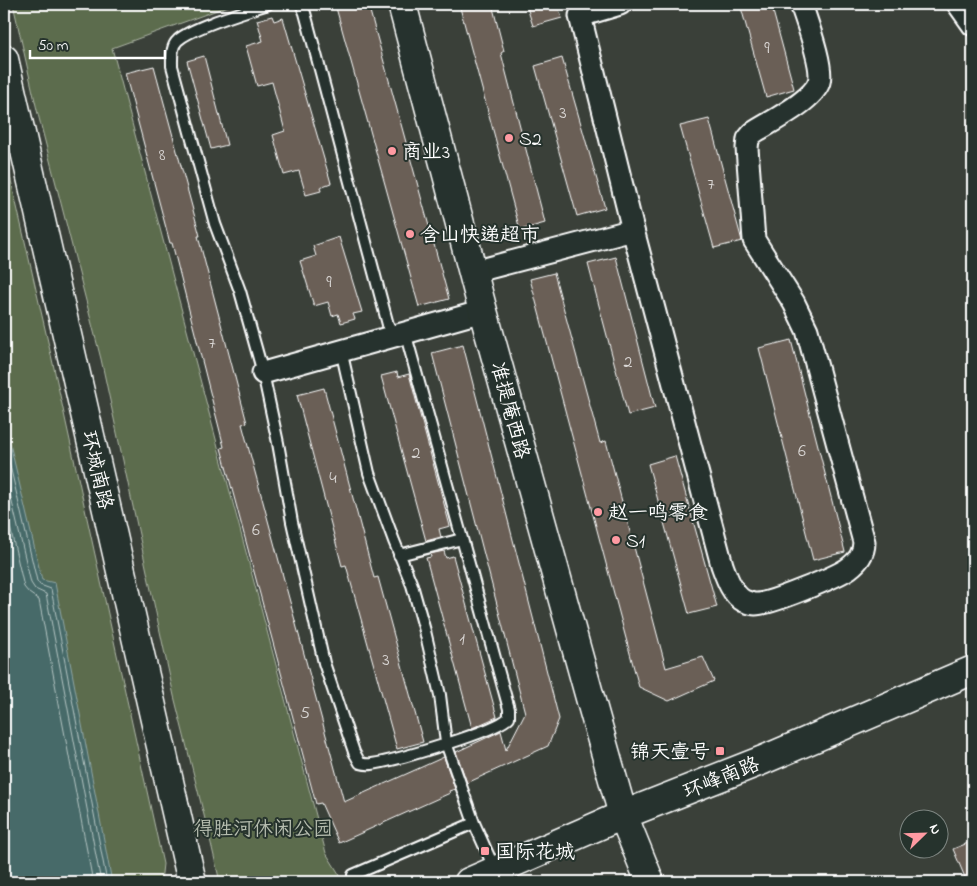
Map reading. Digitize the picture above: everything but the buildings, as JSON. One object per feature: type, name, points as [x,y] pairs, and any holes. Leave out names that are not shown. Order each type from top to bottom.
[{"type":"main road","name":"准提庵西路","points":[[402,4],[483,311],[624,815],[650,882]]},
{"type":"main road","name":"环城南路","points":[[4,58],[192,882]]},
{"type":"main road","name":"环峰南路","points":[[469,882],[624,815],[763,760],[973,670]]},
{"type":"street","points":[[620,4],[580,16],[633,230],[722,565],[727,579],[735,592],[742,600],[755,604],[768,602],[846,570],[860,556],[864,549],[864,542],[807,330],[794,303],[758,248],[753,232],[748,139],[753,133],[802,102],[812,93],[819,82],[820,70],[801,4]]},
{"type":"street","points":[[958,4],[973,25]]},
{"type":"street","points":[[473,272],[633,230]]},
{"type":"street","points":[[263,373],[483,311]]},
{"type":"lane","points":[[268,4],[192,31],[177,41],[172,52],[172,66],[215,224],[240,291],[263,373],[292,522],[324,662],[354,752],[360,763],[370,764],[403,757],[500,724],[506,721],[509,716],[509,709],[462,538],[398,334],[301,4]]},
{"type":"lane","points":[[341,350],[369,473],[412,585],[425,630],[440,694],[446,743],[474,823],[495,871]]},
{"type":"lane","points":[[400,555],[462,538]]},
{"type":"lane","points":[[356,882],[352,875],[474,823]]},
{"type":"green space","name":"得胜河休闲公园","points":[[13,4],[234,4],[112,48],[326,853],[344,882],[220,882],[174,696],[101,359],[37,110]]},
{"type":"green space","name":"得胜河休闲公园","points":[[4,150],[163,864],[161,882],[4,882]]},
{"type":"water","points":[[4,418],[42,580],[55,583],[112,882],[4,882]]},
{"type":"place","name":"S2","points":[[509,138]]},
{"type":"place","name":"商业3","points":[[392,151]]},
{"type":"place","name":"含山快递超市","points":[[410,234]]},
{"type":"place","name":"赵一鸣零食","points":[[598,512]]},
{"type":"place","name":"S1","points":[[616,540]]},
{"type":"place","name":"锦天壹号","points":[[720,751]]},
{"type":"place","name":"国际花城","points":[[485,851]]}]
